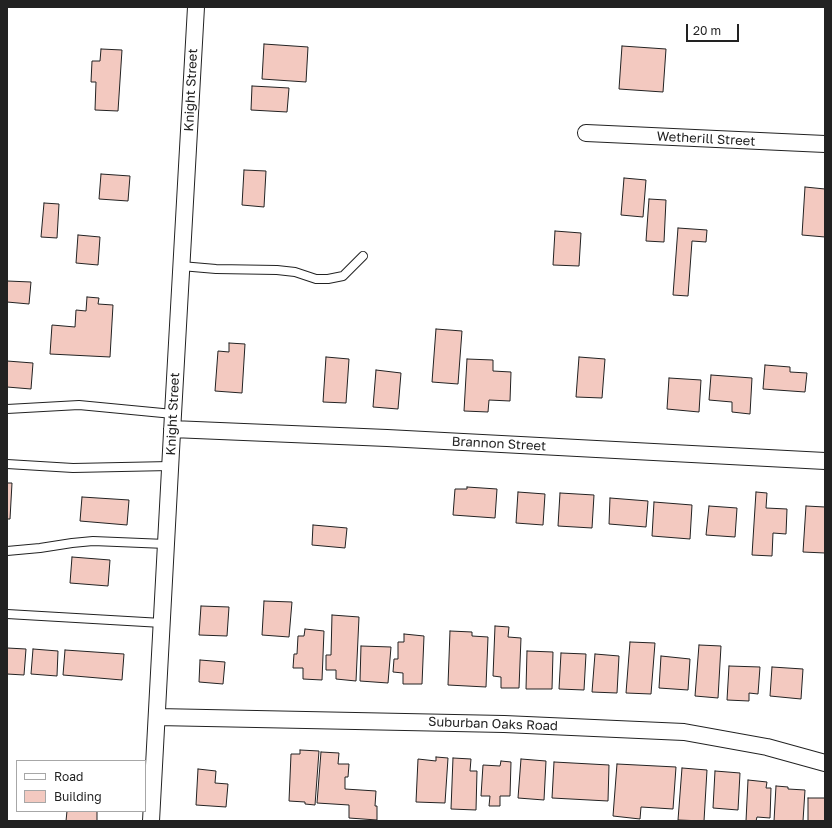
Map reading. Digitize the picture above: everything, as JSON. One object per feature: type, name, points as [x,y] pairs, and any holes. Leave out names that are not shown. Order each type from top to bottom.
[{"type":"street","name":"Knight Street","points":[[152,821],[172,422],[196,7]]},
{"type":"street","name":"Wetherill Street","points":[[586,133],[825,144]]},
{"type":"street","name":"Brannon Street","points":[[172,422],[379,438],[825,461]]},
{"type":"street","name":"Suburban Oaks Road","points":[[157,717],[504,724],[684,732],[767,747],[825,763]]},
{"type":"lane","points":[[181,266],[216,269],[277,270],[295,272],[316,279],[328,279],[343,276],[363,256]]},
{"type":"lane","points":[[7,409],[79,405],[172,422]]},
{"type":"lane","points":[[7,464],[73,468],[170,466]]},
{"type":"lane","points":[[7,551],[93,541],[166,544]]},
{"type":"lane","points":[[7,614],[162,623]]},
{"type":"building","points":[[264,44],[308,47],[306,82],[262,79]]},
{"type":"building","points":[[622,46],[666,49],[663,92],[619,89]]},
{"type":"building","points":[[101,49],[122,50],[118,111],[95,110],[96,82],[91,82],[92,61],[100,61]]},
{"type":"building","points":[[252,86],[289,88],[287,112],[251,110]]},
{"type":"building","points":[[244,170],[266,171],[264,207],[242,205]]},
{"type":"building","points":[[101,174],[130,176],[128,201],[99,199]]},
{"type":"building","points":[[624,178],[646,180],[643,217],[621,215]]},
{"type":"building","points":[[805,187],[825,189],[825,237],[802,235]]},
{"type":"building","points":[[649,199],[666,200],[664,242],[646,241]]},
{"type":"building","points":[[44,203],[59,204],[57,238],[41,237]]},
{"type":"building","points":[[678,228],[707,230],[706,242],[692,241],[688,296],[673,295]]},
{"type":"building","points":[[555,231],[581,233],[579,266],[553,265]]},
{"type":"building","points":[[78,235],[100,237],[98,265],[76,263]]},
{"type":"building","points":[[7,281],[31,282],[29,304],[7,302]]},
{"type":"building","points":[[87,297],[99,298],[98,304],[113,305],[110,357],[50,354],[52,325],[75,327],[76,310],[86,311]]},
{"type":"building","points":[[436,329],[462,331],[458,384],[432,382]]},
{"type":"building","points":[[229,343],[245,344],[242,393],[215,391],[218,351],[229,352]]},
{"type":"building","points":[[326,357],[349,359],[346,403],[323,402]]},
{"type":"building","points":[[579,357],[605,359],[602,398],[576,397]]},
{"type":"building","points":[[467,359],[493,360],[493,371],[511,372],[510,401],[489,400],[488,412],[464,411]]},
{"type":"building","points":[[7,361],[33,363],[31,389],[7,387]]},
{"type":"building","points":[[765,365],[790,367],[790,372],[807,373],[805,392],[763,389]]},
{"type":"building","points":[[376,370],[401,373],[398,409],[373,407]]},
{"type":"building","points":[[711,375],[752,378],[750,414],[732,412],[732,402],[709,400]]},
{"type":"building","points":[[669,378],[701,380],[699,412],[667,409]]},
{"type":"building","points":[[7,483],[12,483],[10,519],[7,519]]},
{"type":"building","points":[[467,487],[497,489],[495,518],[453,515],[455,489],[467,489]]},
{"type":"building","points":[[518,492],[545,494],[543,525],[516,523]]},
{"type":"building","points":[[756,492],[767,493],[766,508],[787,509],[786,534],[773,533],[772,556],[752,555]]},
{"type":"building","points":[[560,493],[594,495],[592,528],[558,526]]},
{"type":"building","points":[[82,497],[129,500],[127,525],[80,521]]},
{"type":"building","points":[[610,498],[648,501],[646,527],[609,524]]},
{"type":"building","points":[[654,502],[692,505],[690,539],[652,536]]},
{"type":"building","points":[[709,506],[737,508],[735,537],[706,535]]},
{"type":"building","points":[[806,506],[825,507],[825,553],[803,552]]},
{"type":"building","points":[[313,525],[347,528],[345,548],[312,545]]},
{"type":"building","points":[[72,557],[110,560],[108,586],[70,583]]},
{"type":"building","points":[[264,601],[292,602],[289,637],[262,635]]},
{"type":"building","points":[[201,606],[229,607],[227,636],[199,635]]},
{"type":"building","points":[[332,615],[359,617],[356,681],[336,679],[336,670],[326,670],[326,655],[331,655]]},
{"type":"building","points":[[495,626],[509,627],[508,637],[521,638],[519,688],[501,688],[501,677],[493,676]]},
{"type":"building","points":[[305,629],[324,631],[322,680],[303,679],[303,668],[293,668],[294,654],[297,654],[298,636],[304,636]]},
{"type":"building","points":[[450,631],[472,632],[472,636],[488,637],[486,687],[448,685]]},
{"type":"building","points":[[404,634],[424,636],[422,684],[403,684],[403,673],[393,672],[394,659],[398,659],[398,642],[404,642]]},
{"type":"building","points":[[630,642],[655,643],[651,694],[626,693]]},
{"type":"building","points":[[699,645],[721,646],[718,698],[695,696]]},
{"type":"building","points":[[361,646],[391,647],[388,683],[360,681]]},
{"type":"building","points":[[7,648],[26,649],[24,675],[7,674]]},
{"type":"building","points":[[33,649],[58,651],[57,676],[31,674]]},
{"type":"building","points":[[65,650],[124,654],[122,680],[63,675]]},
{"type":"building","points":[[527,651],[553,652],[552,689],[526,689]]},
{"type":"building","points":[[561,653],[586,654],[584,690],[559,689]]},
{"type":"building","points":[[595,654],[619,656],[617,693],[592,692]]},
{"type":"building","points":[[661,656],[690,659],[688,690],[659,688]]},
{"type":"building","points":[[200,660],[225,662],[223,684],[199,682]]},
{"type":"building","points":[[729,666],[760,667],[758,694],[749,693],[749,701],[727,700]]},
{"type":"building","points":[[772,667],[803,669],[801,699],[770,696]]},
{"type":"building","points":[[300,750],[319,751],[315,805],[305,804],[305,802],[289,801],[291,754],[300,754]]},
{"type":"building","points":[[321,752],[339,753],[338,764],[349,764],[348,777],[345,777],[345,789],[376,791],[375,806],[377,806],[377,820],[349,818],[349,805],[317,803]]},
{"type":"building","points":[[436,757],[448,758],[445,803],[416,802],[418,759],[436,761]]},
{"type":"building","points":[[453,758],[471,759],[470,771],[477,771],[476,810],[451,809]]},
{"type":"building","points":[[521,759],[546,761],[544,800],[518,798]]},
{"type":"building","points":[[501,761],[511,762],[510,796],[500,796],[500,806],[489,806],[490,796],[481,796],[483,765],[500,766]]},
{"type":"building","points":[[554,762],[609,765],[608,801],[552,798]]},
{"type":"building","points":[[617,764],[676,767],[673,809],[641,807],[640,819],[613,816]]},
{"type":"building","points":[[682,768],[707,770],[704,821],[678,820]]},
{"type":"building","points":[[198,769],[216,771],[215,783],[228,784],[226,807],[196,805]]},
{"type":"building","points":[[715,771],[740,773],[738,810],[713,808]]},
{"type":"building","points":[[748,780],[767,782],[766,788],[771,788],[770,818],[757,817],[756,821],[746,821]]},
{"type":"building","points":[[776,786],[788,787],[788,789],[805,790],[803,821],[774,821]]},
{"type":"building","points":[[808,798],[825,798],[825,821],[808,821]]},
{"type":"building","points":[[67,812],[97,812],[97,821],[66,821]]}]
